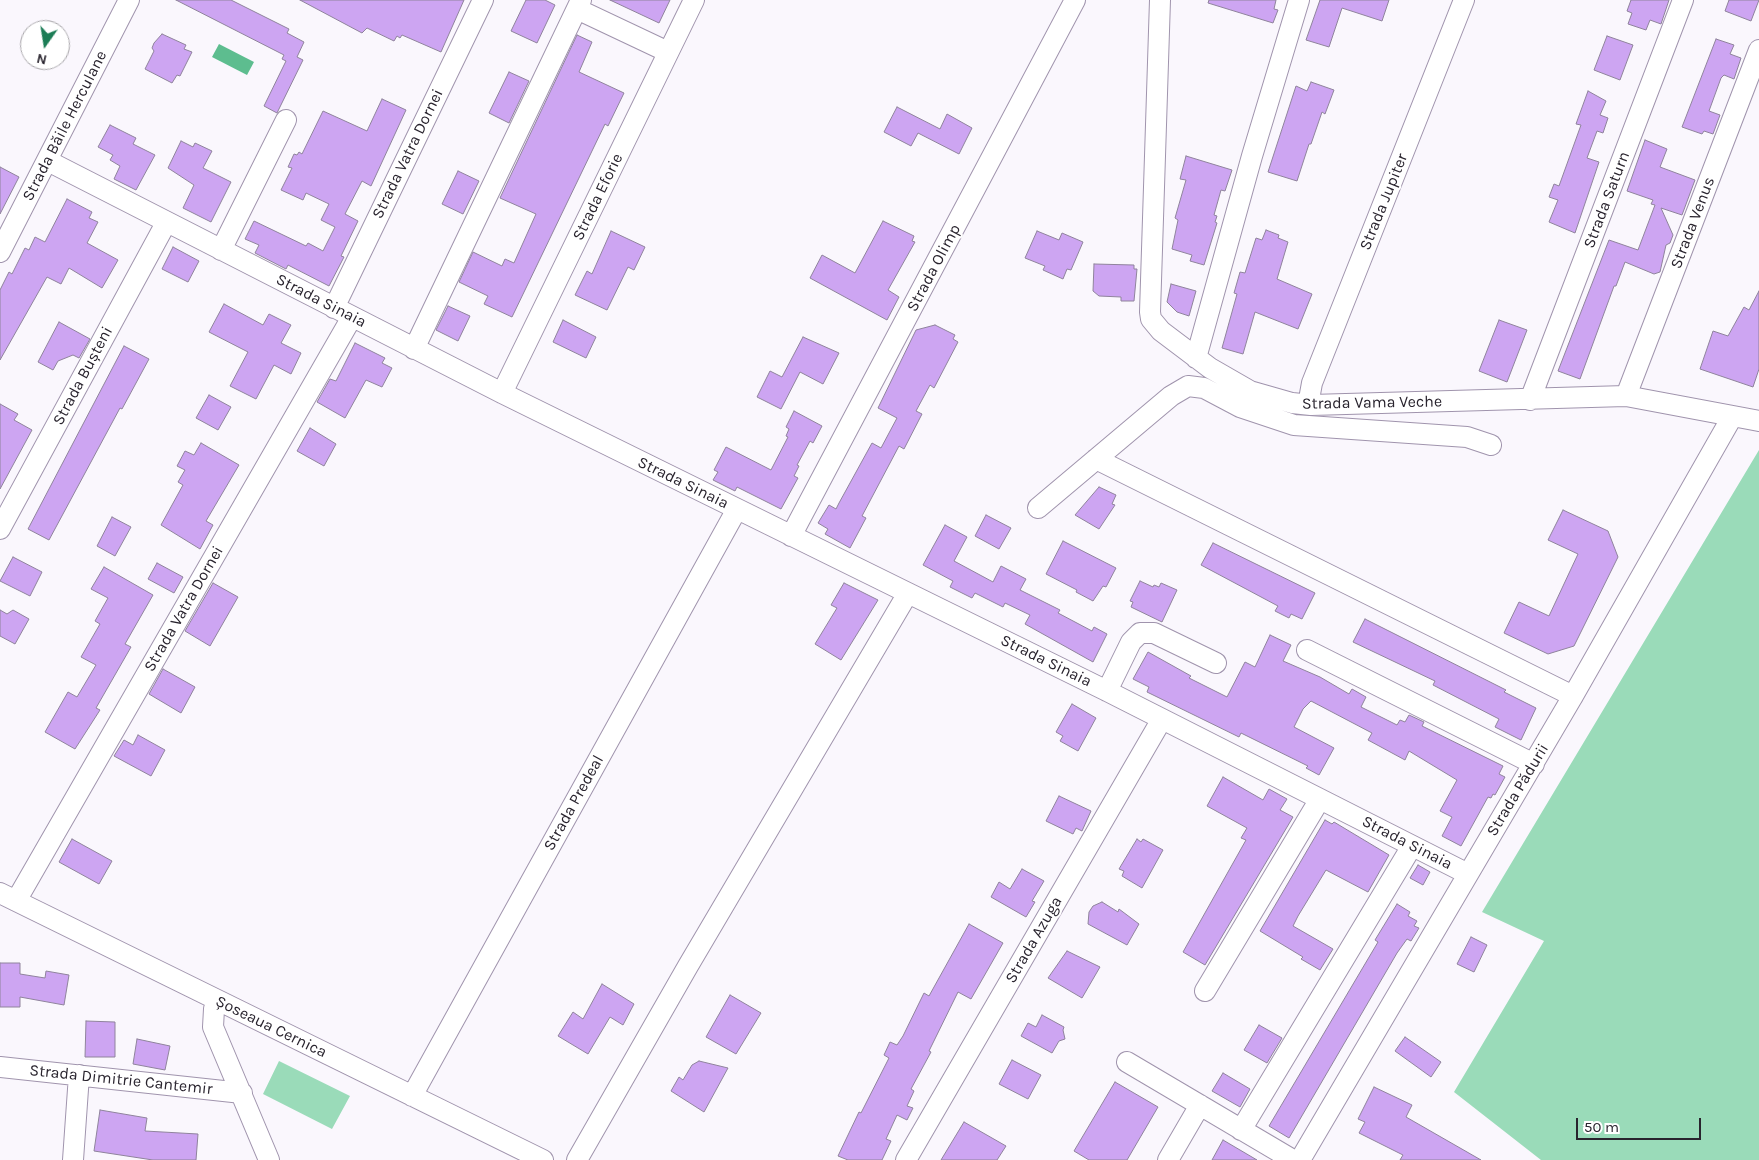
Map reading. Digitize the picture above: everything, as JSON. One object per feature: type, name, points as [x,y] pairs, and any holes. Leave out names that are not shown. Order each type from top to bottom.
[{"type":"street","name":"Strada Băile Herculane","points":[[0,252],[7,221],[48,162],[128,0]]},
{"type":"street","name":"Strada Vatra Dornei","points":[[334,308],[483,0]]},
{"type":"street","name":"Strada Eforie","points":[[502,394],[694,0]]},
{"type":"street","name":"Strada Olimp","points":[[791,536],[1075,0]]},
{"type":"street","name":"Strada Vama Veche","points":[[1160,0],[1150,312],[1156,326],[1196,358],[1250,391],[1292,404],[1530,400],[1626,396],[1732,417],[1758,419]]},
{"type":"street","points":[[1196,358],[1252,156],[1299,0]]},
{"type":"street","name":"Strada Jupiter","points":[[1311,405],[1312,383],[1464,0]]},
{"type":"street","name":"Strada Saturn","points":[[1530,400],[1683,0]]},
{"type":"street","points":[[414,349],[579,5],[668,52]]},
{"type":"street","name":"Strada Venus","points":[[1626,396],[1759,50]]},
{"type":"street","points":[[221,250],[286,120]]},
{"type":"street","name":"Strada Sinaia","points":[[48,162],[502,394],[1107,691],[1468,874]]},
{"type":"street","name":"Strada Bușteni","points":[[0,529],[166,223]]},
{"type":"street","name":"Strada Vatra Dornei","points":[[8,897],[352,317]]},
{"type":"street","points":[[1038,508],[1170,396],[1188,386],[1204,388],[1240,407],[1294,426],[1467,437],[1492,446]]},
{"type":"street","name":"Strada Pădurii","points":[[1300,1160],[1534,764],[1732,417]]},
{"type":"street","points":[[1096,459],[1573,696]]},
{"type":"street","name":"Strada Predeal","points":[[412,1096],[737,509]]},
{"type":"street","points":[[577,1160],[688,966],[908,593]]},
{"type":"street","points":[[1107,691],[1131,642],[1140,633],[1154,633],[1216,663]]},
{"type":"street","points":[[1307,650],[1534,764]]},
{"type":"street","name":"Strada Azuga","points":[[906,1160],[1162,719]]},
{"type":"street","points":[[1205,991],[1320,799]]},
{"type":"street","points":[[1241,1130],[1412,846]]},
{"type":"street","name":"Șoseaua Cernica","points":[[8,897],[543,1160]]},
{"type":"street","points":[[217,1000],[214,1009],[213,1027],[269,1160]]},
{"type":"street","points":[[1127,1062],[1292,1160]]},
{"type":"street","name":"Strada Dimitrie Cantemir","points":[[0,1067],[242,1093]]},
{"type":"street","points":[[73,1160],[79,1075]]},
{"type":"street","points":[[1168,1160],[1200,1105]]},
{"type":"shaded area","points":[[219,44],[254,62],[247,75],[212,57]]},
{"type":"shaded area","points":[[1759,450],[1759,1160],[1541,1160],[1454,1092],[1544,941],[1482,912]]},
{"type":"shaded area","points":[[279,1061],[350,1096],[332,1129],[263,1094]]},
{"type":"building","points":[[176,0],[231,0],[289,29],[287,33],[304,42],[297,57],[303,60],[277,113],[264,106],[286,61],[282,59],[284,55]]},
{"type":"building","points":[[300,0],[464,0],[441,52],[402,35],[400,38],[397,36],[394,41],[367,28],[362,33]]},
{"type":"building","points":[[526,0],[545,0],[555,5],[537,43],[511,31]]},
{"type":"building","points":[[610,0],[670,0],[659,23]]},
{"type":"building","points":[[1209,0],[1276,0],[1274,9],[1278,10],[1273,23],[1208,3]]},
{"type":"building","points":[[1320,0],[1389,0],[1382,21],[1342,8],[1329,47],[1306,40]]},
{"type":"building","points":[[1631,0],[1669,0],[1661,24],[1650,20],[1646,30],[1628,24],[1632,13],[1627,11]]},
{"type":"building","points":[[1729,0],[1759,0],[1751,21],[1725,11]]},
{"type":"building","points":[[162,34],[186,45],[184,49],[192,52],[180,76],[177,75],[172,83],[145,69],[154,51],[152,48],[154,43]]},
{"type":"building","points":[[577,35],[592,42],[579,72],[624,93],[608,126],[605,124],[512,317],[484,304],[488,296],[459,282],[473,252],[502,266],[505,259],[514,263],[536,214],[500,198]]},
{"type":"building","points":[[1607,36],[1633,45],[1620,80],[1594,70]]},
{"type":"building","points":[[1716,39],[1734,45],[1730,54],[1741,58],[1734,79],[1724,75],[1721,78],[1709,111],[1720,115],[1713,134],[1704,131],[1702,134],[1682,127]]},
{"type":"building","points":[[509,72],[529,81],[509,123],[489,113]]},
{"type":"building","points":[[1311,82],[1334,90],[1325,114],[1322,112],[1297,181],[1268,172],[1296,86],[1307,91]]},
{"type":"building","points":[[1588,91],[1606,101],[1600,115],[1608,118],[1603,133],[1597,131],[1587,158],[1599,162],[1575,233],[1549,222],[1558,200],[1549,197],[1554,184],[1559,186],[1581,125],[1576,124]]},
{"type":"building","points":[[382,99],[406,110],[371,186],[362,181],[345,214],[358,221],[341,256],[344,257],[329,286],[288,265],[286,269],[255,253],[259,245],[245,239],[254,221],[306,246],[308,243],[323,251],[335,227],[321,220],[329,204],[306,193],[303,200],[281,190],[292,168],[288,167],[294,154],[297,155],[299,152],[302,154],[323,111],[367,131]]},
{"type":"building","points":[[897,107],[940,129],[947,114],[972,128],[959,154],[918,133],[911,146],[884,132]]},
{"type":"building","points":[[110,125],[136,138],[133,144],[155,155],[136,190],[114,179],[120,166],[110,160],[113,155],[98,147]]},
{"type":"building","points":[[1645,140],[1667,149],[1660,167],[1695,180],[1682,215],[1661,208],[1673,235],[1670,243],[1666,245],[1660,272],[1654,274],[1625,262],[1616,286],[1614,286],[1580,379],[1558,371],[1609,240],[1638,250],[1655,205],[1651,204],[1653,200],[1627,191]]},
{"type":"building","points":[[181,141],[193,147],[195,143],[212,151],[203,168],[231,182],[211,222],[183,208],[194,185],[168,168]]},
{"type":"building","points":[[1186,156],[1232,170],[1225,191],[1221,190],[1214,215],[1217,216],[1215,222],[1217,223],[1204,265],[1190,261],[1192,255],[1172,249],[1178,220],[1175,218],[1186,180],[1180,179]]},
{"type":"building","points":[[0,167],[19,177],[0,214]]},
{"type":"building","points":[[458,171],[479,181],[463,214],[442,204]]},
{"type":"building","points":[[67,199],[92,212],[89,218],[98,222],[87,243],[118,260],[102,288],[69,268],[61,284],[47,277],[0,360],[0,290],[9,272],[12,274],[25,248],[29,250],[35,237],[45,242]]},
{"type":"building","points":[[883,221],[914,236],[912,241],[915,242],[888,290],[899,297],[887,320],[810,278],[822,255],[855,273]]},
{"type":"building","points":[[1266,230],[1279,235],[1278,238],[1288,242],[1277,279],[1312,294],[1298,329],[1255,312],[1243,354],[1222,348],[1237,294],[1234,293],[1240,272],[1245,273],[1256,238],[1262,240]]},
{"type":"building","points":[[611,231],[645,247],[634,270],[628,267],[607,310],[575,295],[587,271],[592,274]]},
{"type":"building","points":[[1037,231],[1059,240],[1062,233],[1083,242],[1071,270],[1067,269],[1063,279],[1043,270],[1045,266],[1025,258]]},
{"type":"building","points":[[173,247],[199,261],[188,282],[162,269]]},
{"type":"building","points":[[1094,264],[1134,265],[1134,269],[1137,269],[1134,301],[1121,301],[1121,297],[1099,296],[1093,291]]},
{"type":"building","points":[[1171,284],[1196,291],[1189,316],[1177,312],[1167,302]]},
{"type":"building","points":[[1759,291],[1759,369],[1753,387],[1700,369],[1713,331],[1728,336],[1744,307],[1749,310]]},
{"type":"building","points":[[224,304],[263,325],[269,314],[291,325],[281,343],[301,353],[291,374],[274,365],[256,399],[230,386],[248,352],[209,332]]},
{"type":"building","points":[[448,306],[470,316],[458,341],[436,330]]},
{"type":"building","points":[[563,320],[596,337],[586,358],[553,342]]},
{"type":"building","points":[[1499,320],[1527,330],[1507,382],[1479,371]]},
{"type":"building","points":[[59,322],[90,339],[79,358],[73,355],[58,361],[53,370],[38,362]]},
{"type":"building","points":[[935,325],[955,335],[953,339],[958,342],[934,388],[930,385],[916,411],[922,414],[904,449],[899,446],[862,516],[866,518],[850,548],[825,534],[828,529],[818,523],[829,505],[836,509],[872,443],[881,448],[897,418],[878,408],[916,330]]},
{"type":"building","points":[[803,337],[839,353],[823,384],[800,372],[781,409],[757,397],[770,371],[782,377]]},
{"type":"building","points":[[355,343],[385,358],[382,363],[392,368],[382,387],[366,380],[345,418],[317,402],[330,379],[336,381]]},
{"type":"building","points":[[124,346],[149,359],[122,409],[120,408],[49,540],[28,529]]},
{"type":"building","points":[[209,395],[231,407],[218,430],[196,418]]},
{"type":"building","points":[[0,404],[18,414],[14,420],[32,430],[0,489]]},
{"type":"building","points":[[794,411],[822,426],[813,443],[810,441],[797,465],[799,466],[794,476],[798,478],[781,509],[737,487],[735,491],[713,480],[718,472],[714,470],[726,447],[771,470],[788,437],[786,436],[789,429],[786,427]]},
{"type":"building","points":[[310,428],[336,444],[324,466],[297,451]]},
{"type":"building","points":[[201,443],[239,465],[206,521],[213,525],[200,549],[161,525],[183,485],[178,482],[185,470],[177,466],[185,451],[194,455]]},
{"type":"building","points":[[1099,487],[1116,495],[1112,504],[1115,505],[1099,529],[1075,515]]},
{"type":"building","points":[[1563,510],[1608,531],[1618,557],[1574,646],[1548,654],[1504,633],[1519,602],[1549,616],[1578,554],[1548,540]]},
{"type":"building","points":[[986,515],[1011,528],[999,549],[975,536]]},
{"type":"building","points":[[112,517],[131,527],[115,556],[97,546]]},
{"type":"building","points":[[945,525],[967,537],[954,561],[993,582],[1001,566],[1026,579],[1020,590],[1060,610],[1058,613],[1092,631],[1094,627],[1107,634],[1093,662],[1025,624],[1030,615],[1005,603],[1003,607],[975,593],[972,598],[950,587],[953,581],[923,565]]},
{"type":"building","points":[[1063,541],[1116,568],[1106,587],[1103,586],[1093,601],[1076,592],[1077,590],[1046,574]]},
{"type":"building","points":[[1213,543],[1315,593],[1302,619],[1291,614],[1289,618],[1275,611],[1278,606],[1201,565]]},
{"type":"building","points":[[13,557],[42,572],[30,596],[0,581]]},
{"type":"building","points":[[157,563],[183,577],[174,593],[148,579]]},
{"type":"building","points":[[104,567],[153,595],[125,644],[131,647],[96,708],[100,710],[75,749],[45,732],[68,692],[77,697],[96,665],[81,657],[100,624],[95,621],[108,598],[91,589]]},
{"type":"building","points":[[1140,581],[1153,587],[1154,585],[1159,587],[1161,583],[1177,590],[1162,622],[1131,607],[1133,602],[1130,601]]},
{"type":"building","points":[[213,583],[238,597],[210,646],[185,631]]},
{"type":"building","points":[[844,583],[878,600],[841,660],[815,644],[837,608],[831,605]]},
{"type":"building","points":[[0,610],[7,614],[13,610],[29,619],[15,644],[0,636]]},
{"type":"building","points":[[1365,619],[1506,690],[1504,692],[1536,708],[1521,740],[1495,727],[1499,719],[1433,685],[1435,681],[1353,642]]},
{"type":"building","points":[[1270,635],[1291,645],[1283,661],[1320,677],[1349,694],[1352,689],[1366,697],[1361,707],[1397,725],[1400,720],[1405,722],[1409,715],[1424,722],[1422,726],[1503,766],[1499,774],[1505,777],[1495,795],[1493,794],[1491,798],[1488,797],[1461,846],[1442,836],[1452,817],[1440,811],[1457,780],[1409,751],[1405,760],[1368,740],[1372,733],[1311,701],[1303,709],[1294,727],[1334,748],[1319,775],[1306,768],[1308,766],[1241,733],[1239,737],[1147,692],[1149,687],[1133,679],[1148,652],[1191,676],[1189,678],[1227,697],[1245,662],[1255,667]]},
{"type":"building","points":[[163,669],[195,687],[181,713],[149,694]]},
{"type":"building","points":[[1072,704],[1096,718],[1078,751],[1060,741],[1063,736],[1056,732]]},
{"type":"building","points":[[138,735],[165,750],[151,776],[114,756],[124,740],[133,745]]},
{"type":"building","points":[[1223,777],[1263,800],[1269,789],[1287,799],[1280,810],[1293,817],[1205,965],[1183,952],[1246,840],[1241,838],[1247,828],[1207,806]]},
{"type":"building","points":[[1059,796],[1091,811],[1082,831],[1076,828],[1073,834],[1046,821]]},
{"type":"building","points":[[1325,820],[1332,824],[1334,822],[1389,855],[1368,892],[1326,870],[1298,916],[1293,926],[1333,949],[1320,970],[1301,959],[1303,957],[1260,931]]},
{"type":"building","points":[[72,839],[112,861],[99,884],[59,862]]},
{"type":"building","points":[[1137,839],[1141,842],[1143,839],[1163,850],[1142,888],[1122,876],[1124,871],[1119,869]]},
{"type":"building","points":[[1418,865],[1430,872],[1423,885],[1410,878]]},
{"type":"building","points":[[1022,869],[1044,881],[1032,901],[1035,902],[1026,917],[991,897],[999,882],[1010,889]]},
{"type":"building","points":[[1102,902],[1118,912],[1119,909],[1139,924],[1127,945],[1088,924],[1089,912],[1093,906]]},
{"type":"building","points":[[1397,904],[1410,912],[1408,916],[1417,921],[1414,926],[1419,928],[1411,941],[1407,939],[1397,953],[1289,1138],[1269,1126],[1378,942],[1375,940]]},
{"type":"building","points":[[969,924],[1003,943],[971,999],[958,992],[929,1051],[931,1052],[911,1089],[914,1091],[907,1106],[913,1108],[907,1120],[897,1115],[886,1139],[891,1141],[882,1160],[848,1160],[838,1156],[859,1112],[861,1113],[889,1058],[884,1055],[890,1042],[897,1045],[924,993],[929,996]]},
{"type":"building","points":[[1471,937],[1487,945],[1474,972],[1457,964]]},
{"type":"building","points":[[1067,951],[1100,967],[1082,998],[1048,978]]},
{"type":"building","points":[[0,963],[20,963],[20,974],[45,978],[46,971],[69,975],[64,1005],[20,997],[20,1007],[0,1007]]},
{"type":"building","points":[[602,984],[634,1004],[623,1025],[610,1017],[588,1054],[558,1036],[573,1012],[583,1019]]},
{"type":"building","points":[[730,995],[761,1013],[736,1054],[706,1037]]},
{"type":"building","points":[[1042,1015],[1064,1027],[1065,1039],[1059,1041],[1052,1053],[1021,1036],[1028,1023],[1036,1027]]},
{"type":"building","points":[[86,1021],[115,1022],[115,1057],[85,1057]]},
{"type":"building","points":[[1259,1025],[1282,1038],[1267,1063],[1244,1050]]},
{"type":"building","points":[[1405,1037],[1441,1062],[1431,1077],[1395,1051]]},
{"type":"building","points":[[137,1039],[170,1046],[165,1070],[133,1064]]},
{"type":"building","points":[[1012,1060],[1041,1075],[1028,1099],[999,1084]]},
{"type":"building","points":[[699,1061],[728,1068],[704,1112],[671,1091],[679,1077],[683,1080],[692,1065]]},
{"type":"building","points":[[1223,1073],[1250,1089],[1240,1107],[1212,1091]]},
{"type":"building","points":[[1115,1082],[1158,1107],[1127,1160],[1089,1160],[1074,1151]]},
{"type":"building","points":[[1374,1087],[1412,1105],[1406,1117],[1481,1160],[1400,1160],[1403,1155],[1359,1133],[1365,1122],[1358,1119]]},
{"type":"building","points":[[100,1110],[147,1118],[145,1131],[198,1134],[196,1160],[153,1160],[94,1151]]},
{"type":"building","points":[[964,1122],[1006,1146],[997,1160],[941,1160]]},
{"type":"building","points":[[1223,1140],[1257,1160],[1212,1160]]}]
